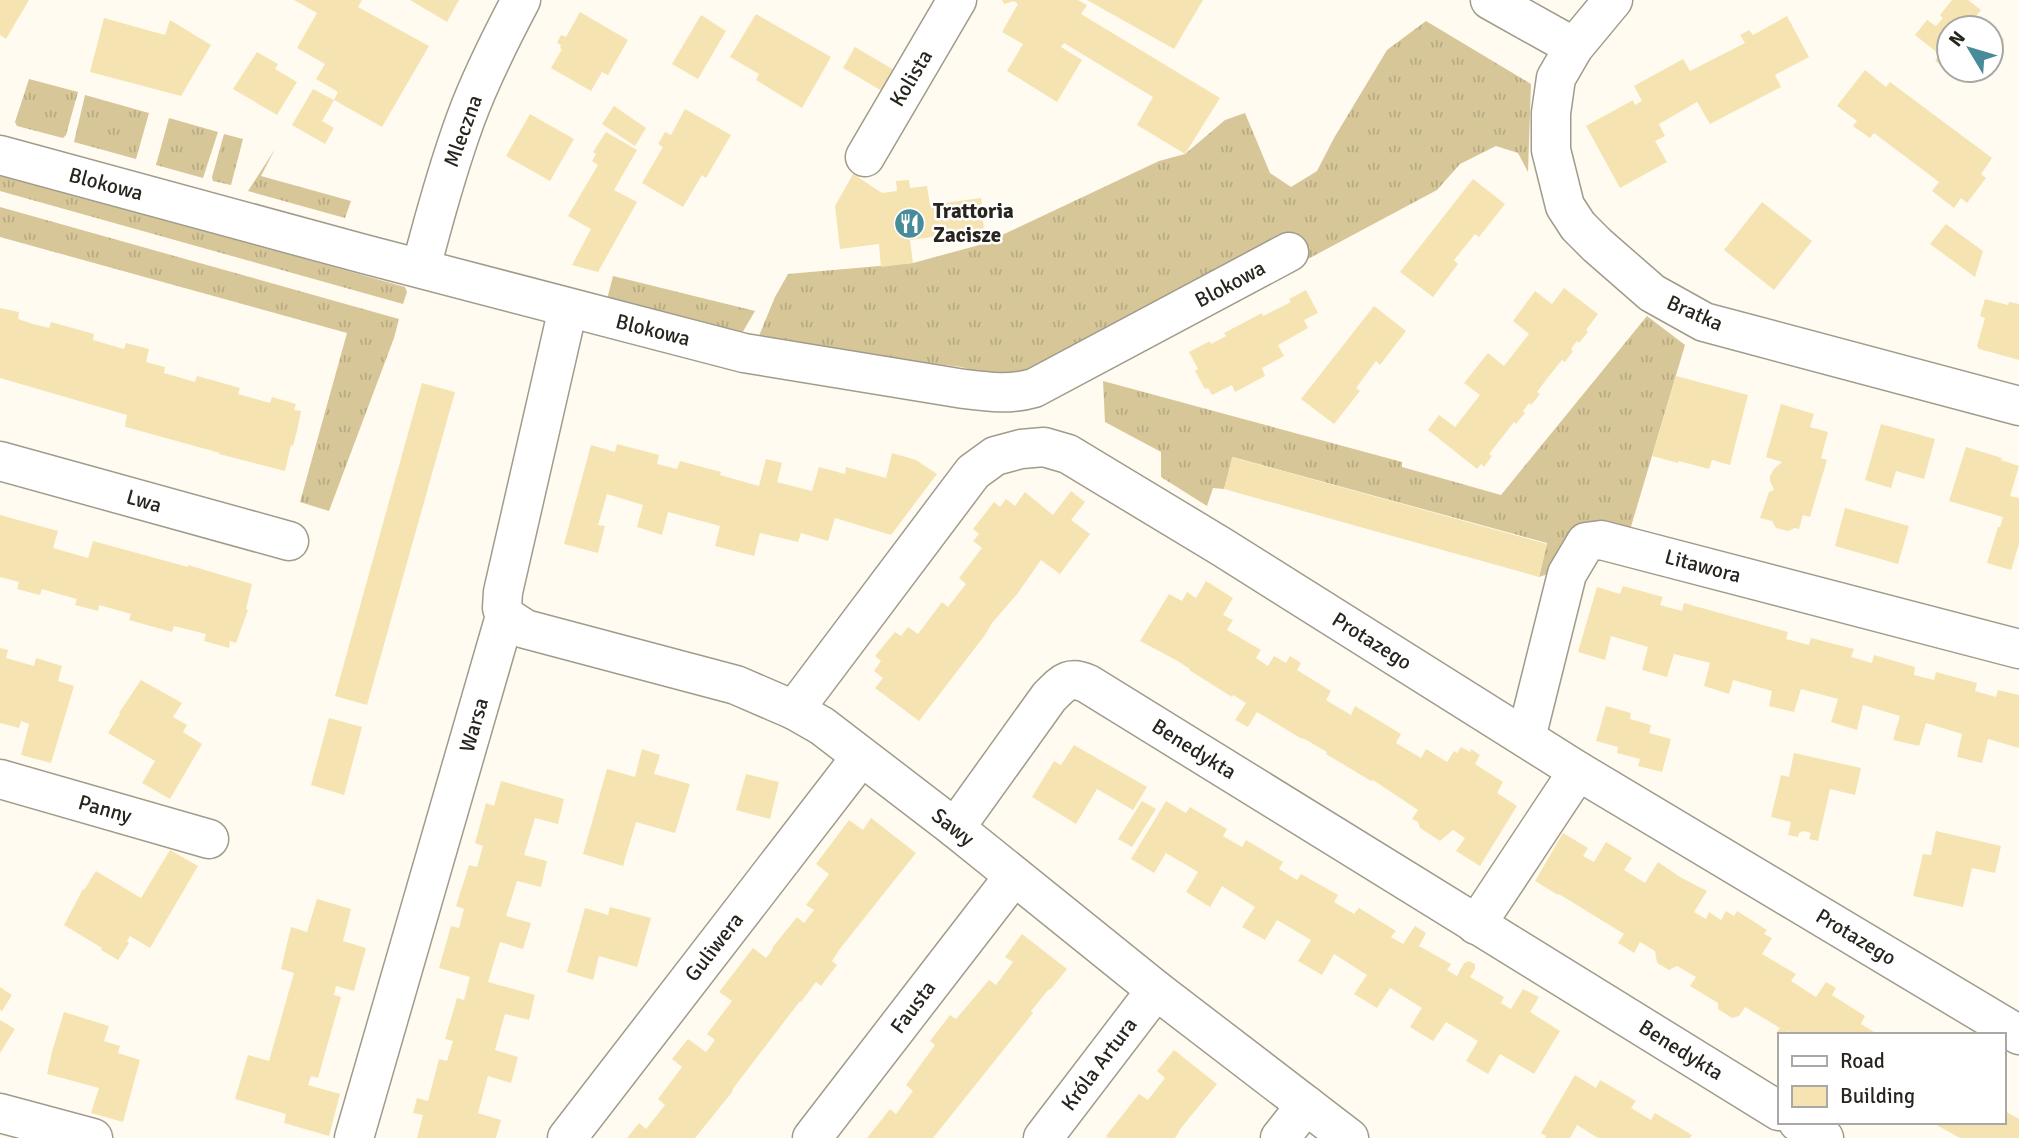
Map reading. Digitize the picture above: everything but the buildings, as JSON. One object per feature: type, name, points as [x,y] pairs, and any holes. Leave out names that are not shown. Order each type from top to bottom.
[{"type":"street","name":"Mleczna","points":[[421,268],[466,117],[495,50],[522,0]]},
{"type":"street","name":"Kolista","points":[[865,157],[957,0]]},
{"type":"street","points":[[1490,0],[1574,47],[1613,0]]},
{"type":"street","name":"Bratka","points":[[1574,47],[1556,78],[1551,113],[1551,150],[1565,206],[1578,226],[1597,245],[1652,293],[1704,322],[2019,406]]},
{"type":"street","name":"Blokowa","points":[[0,155],[744,353],[999,393],[1034,388],[1289,252]]},
{"type":"street","name":"Warsa","points":[[354,1138],[505,616],[502,608],[503,592],[568,308]]},
{"type":"street","name":"Protazego","points":[[794,710],[973,472],[995,456],[1021,449],[1044,447],[1068,454],[1578,771],[2019,1035]]},
{"type":"street","name":"Lwa","points":[[0,461],[289,541]]},
{"type":"street","name":"Litawora","points":[[1526,738],[1567,575],[1586,542],[1601,540],[2019,649]]},
{"type":"street","name":"Sawy","points":[[505,616],[525,629],[736,685],[794,710],[822,726],[955,828],[1156,990],[1349,1138]]},
{"type":"street","name":"Benedykta","points":[[955,828],[1049,697],[1063,682],[1078,679],[1778,1110]]},
{"type":"street","name":"Guliwera","points":[[567,1138],[861,757]]},
{"type":"street","points":[[1476,925],[1578,771]]},
{"type":"street","name":"Panny","points":[[0,779],[209,839]]},
{"type":"street","name":"Fausta","points":[[812,1138],[1014,876]]},
{"type":"street","name":"Króla Artura","points":[[1043,1138],[1156,990]]},
{"type":"street","points":[[1280,1138],[1306,1105]]},
{"type":"street","points":[[0,1113],[93,1138]]},
{"type":"street","points":[[1801,1124],[1824,1138]]},
{"type":"green space","points":[[1426,21],[1531,84],[1528,172],[1518,153],[1496,146],[1460,164],[1437,190],[1308,259],[1296,240],[1046,368],[1001,379],[961,367],[756,343],[775,297],[788,274],[913,263],[983,244],[1159,161],[1185,154],[1225,120],[1245,113],[1270,173],[1291,187],[1317,171],[1387,50]]},
{"type":"green space","points":[[29,79],[78,92],[63,138],[17,126],[15,122]]},
{"type":"green space","points":[[85,95],[149,113],[136,159],[74,142]]},
{"type":"green space","points":[[169,118],[218,132],[203,178],[156,165]]},
{"type":"green space","points":[[224,134],[243,139],[231,185],[213,181],[212,177]]},
{"type":"green space","points":[[275,149],[261,176],[351,201],[345,218],[248,191]]},
{"type":"green space","points":[[0,173],[405,287],[407,292],[403,304],[0,191]]},
{"type":"green space","points":[[0,207],[399,319],[329,511],[300,502],[347,333],[0,237]]},
{"type":"green space","points":[[613,276],[755,311],[738,340],[605,307]]},
{"type":"green space","points":[[1647,316],[1685,345],[1630,530],[1588,521],[1554,572],[1539,577],[1547,543],[1233,457],[1224,489],[1213,488],[1207,506],[1161,477],[1161,452],[1105,422],[1103,381],[1402,462],[1402,467],[1501,495]]},
{"type":"place","name":"Trattoria Zacisze","points":[[910,223]]}]
